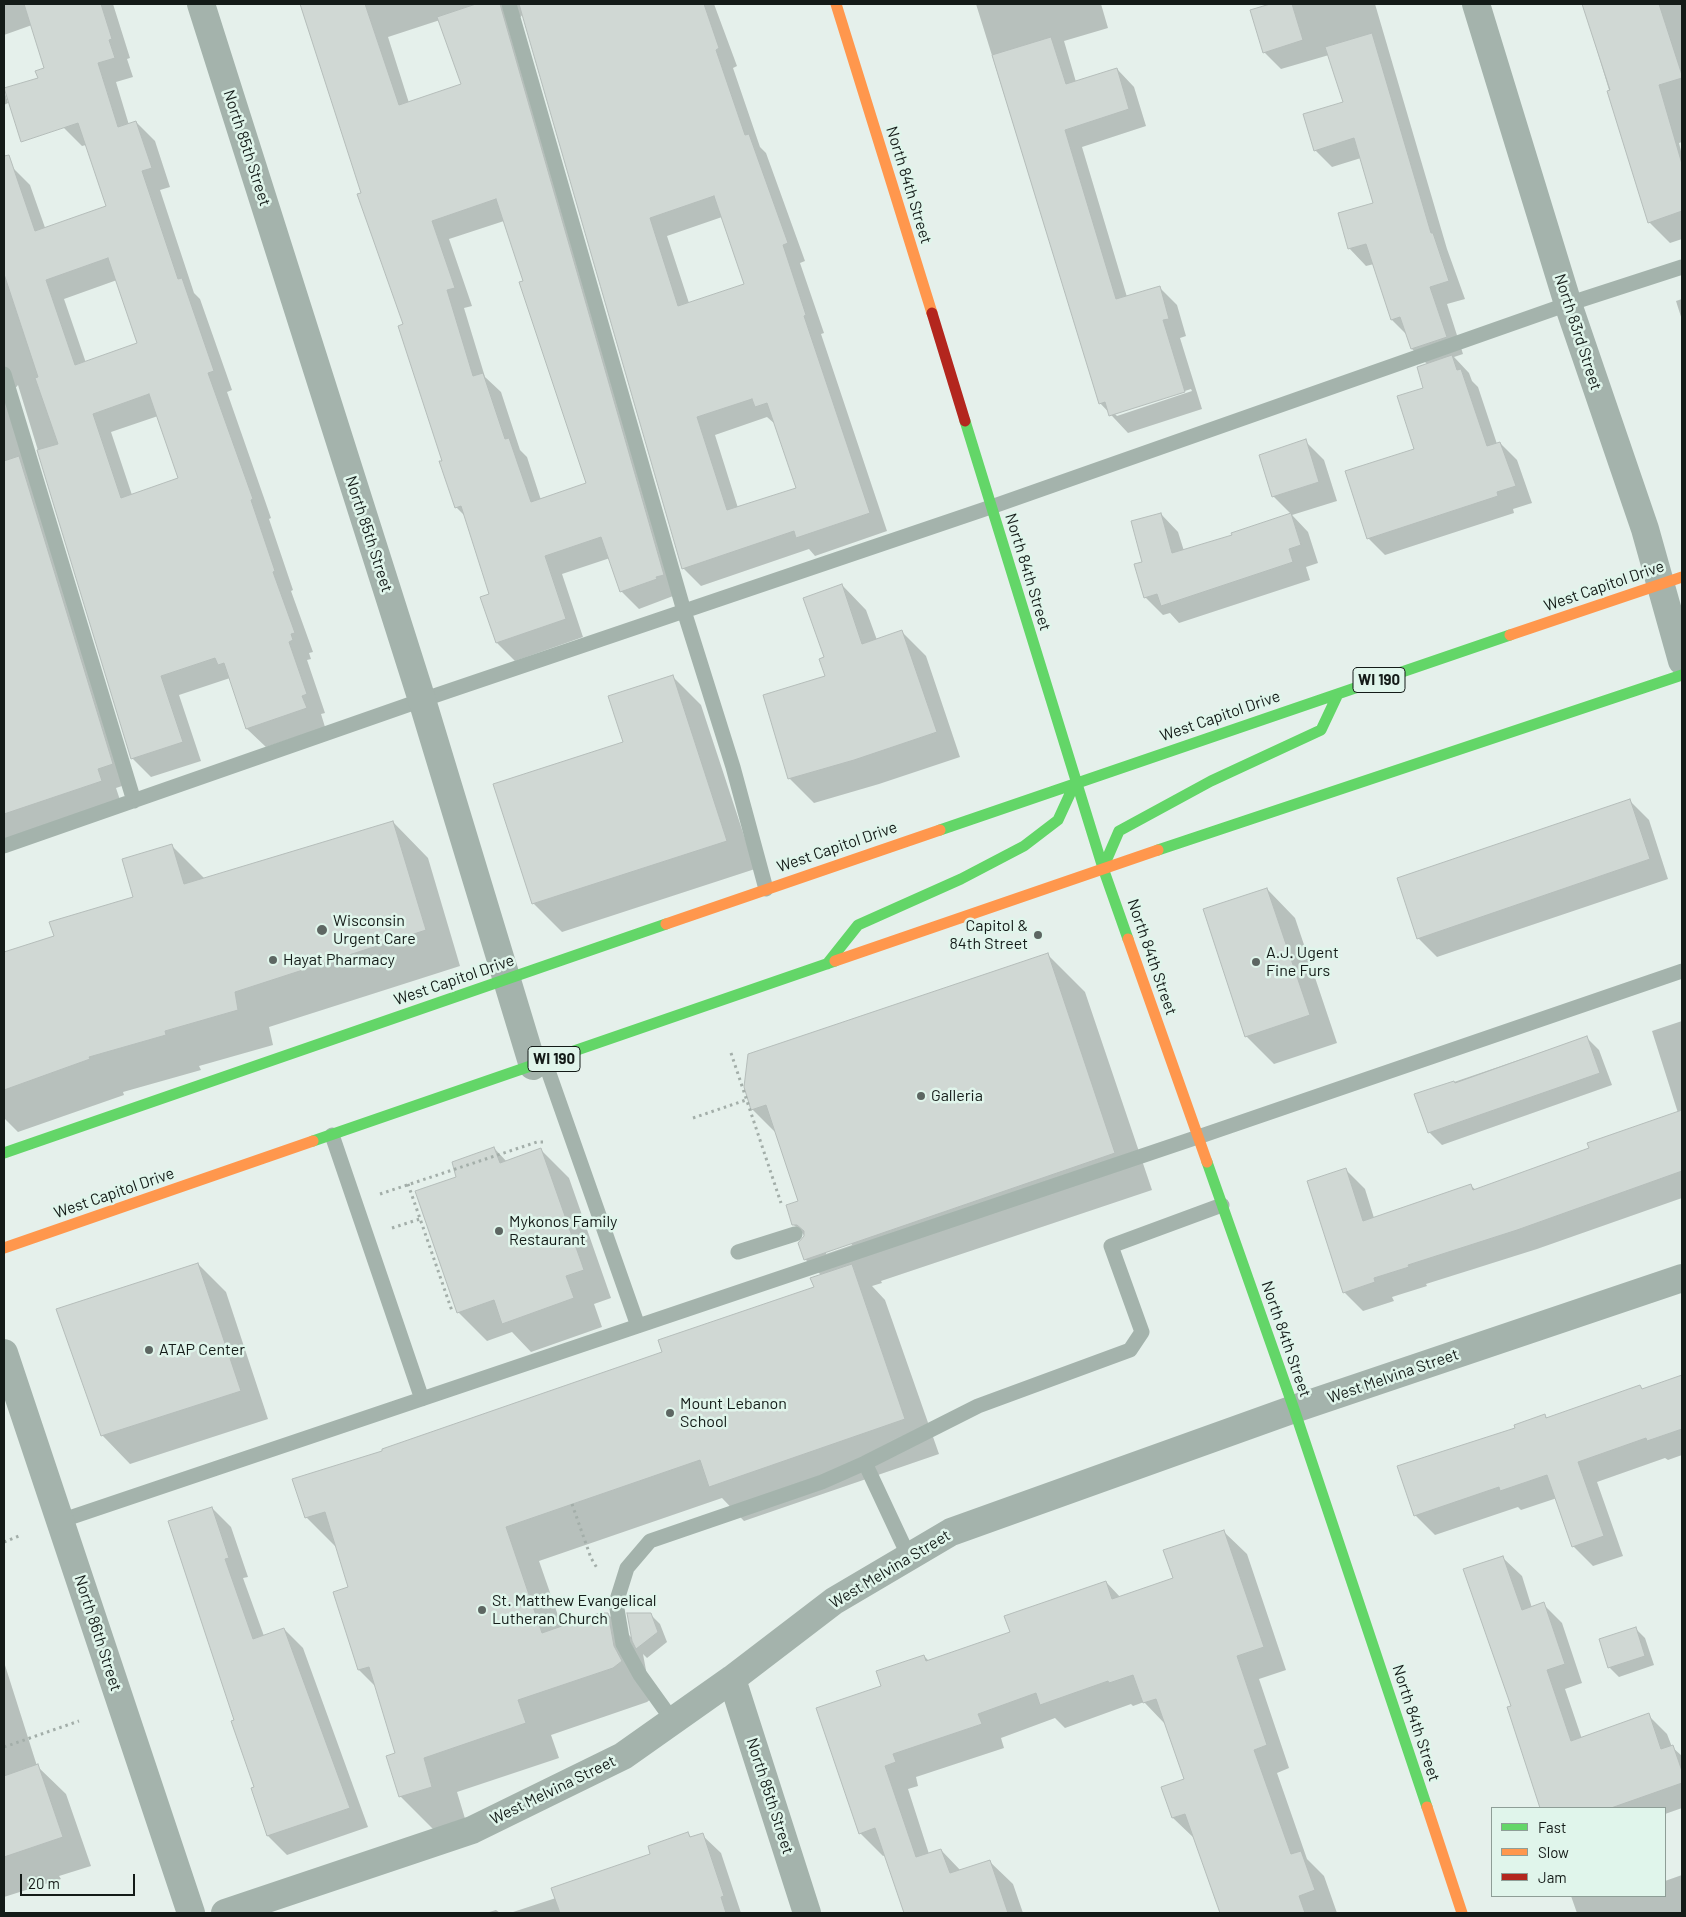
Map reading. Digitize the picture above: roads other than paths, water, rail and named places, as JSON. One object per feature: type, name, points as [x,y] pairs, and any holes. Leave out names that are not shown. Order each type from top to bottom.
[{"type":"main road","name":"North 84th Street","points":[[836,4],[1103,868],[1294,1409],[1462,1913]]},
{"type":"main road","name":"West Capitol Drive","points":[[4,1153],[1075,782],[1672,580]]},
{"type":"main road","name":"West Capitol Drive","points":[[4,1248],[1103,868],[1682,675]]},
{"type":"main road","points":[[1103,868],[1119,831],[1211,781],[1321,730],[1338,694]]},
{"type":"main road","points":[[827,964],[858,925],[961,879],[1024,846],[1058,820],[1075,782]]},
{"type":"street","name":"North 85th Street","points":[[201,4],[422,700],[506,979],[539,1064]]},
{"type":"street","name":"North 83rd Street","points":[[1476,4],[1568,304],[1672,580],[1682,661]]},
{"type":"street","name":"West Melvina Street","points":[[225,1913],[472,1830],[623,1756],[732,1679],[834,1601],[950,1532],[1294,1409],[1682,1278]]},
{"type":"street","name":"North 86th Street","points":[[4,1353],[191,1913]]},
{"type":"street","name":"North 85th Street","points":[[732,1679],[807,1913]]},
{"type":"lane","points":[[509,4],[684,611],[734,766],[766,889]]},
{"type":"lane","points":[[4,846],[422,700],[991,507],[1568,304],[1682,268]]},
{"type":"lane","points":[[4,374],[134,801]]},
{"type":"lane","points":[[60,1521],[1198,1137],[1682,971]]},
{"type":"lane","points":[[539,1064],[574,1143],[638,1326]]},
{"type":"lane","points":[[332,1135],[422,1399]]},
{"type":"lane","points":[[673,1721],[640,1675],[623,1644],[616,1603],[627,1568],[650,1541],[822,1482],[865,1463],[978,1406],[1130,1350],[1142,1332],[1112,1246],[1222,1205]]},
{"type":"lane","points":[[738,1252],[795,1234]]},
{"type":"lane","points":[[865,1463],[909,1556]]},
{"type":"place","name":"Wisconsin Urgent Care","points":[[322,930]]},
{"type":"place","name":"Capitol & 84th Street","points":[[1038,935]]},
{"type":"place","name":"Hayat Pharmacy","points":[[273,960]]},
{"type":"place","name":"A.J. Ugent Fine Furs","points":[[1256,962]]},
{"type":"place","name":"Galleria","points":[[921,1096]]},
{"type":"place","name":"Mykonos Family Restaurant","points":[[499,1231]]},
{"type":"place","name":"ATAP Center","points":[[149,1350]]},
{"type":"place","name":"Mount Lebanon School","points":[[670,1413]]},
{"type":"place","name":"St. Matthew Evangelical Lutheran Church","points":[[482,1610]]}]
